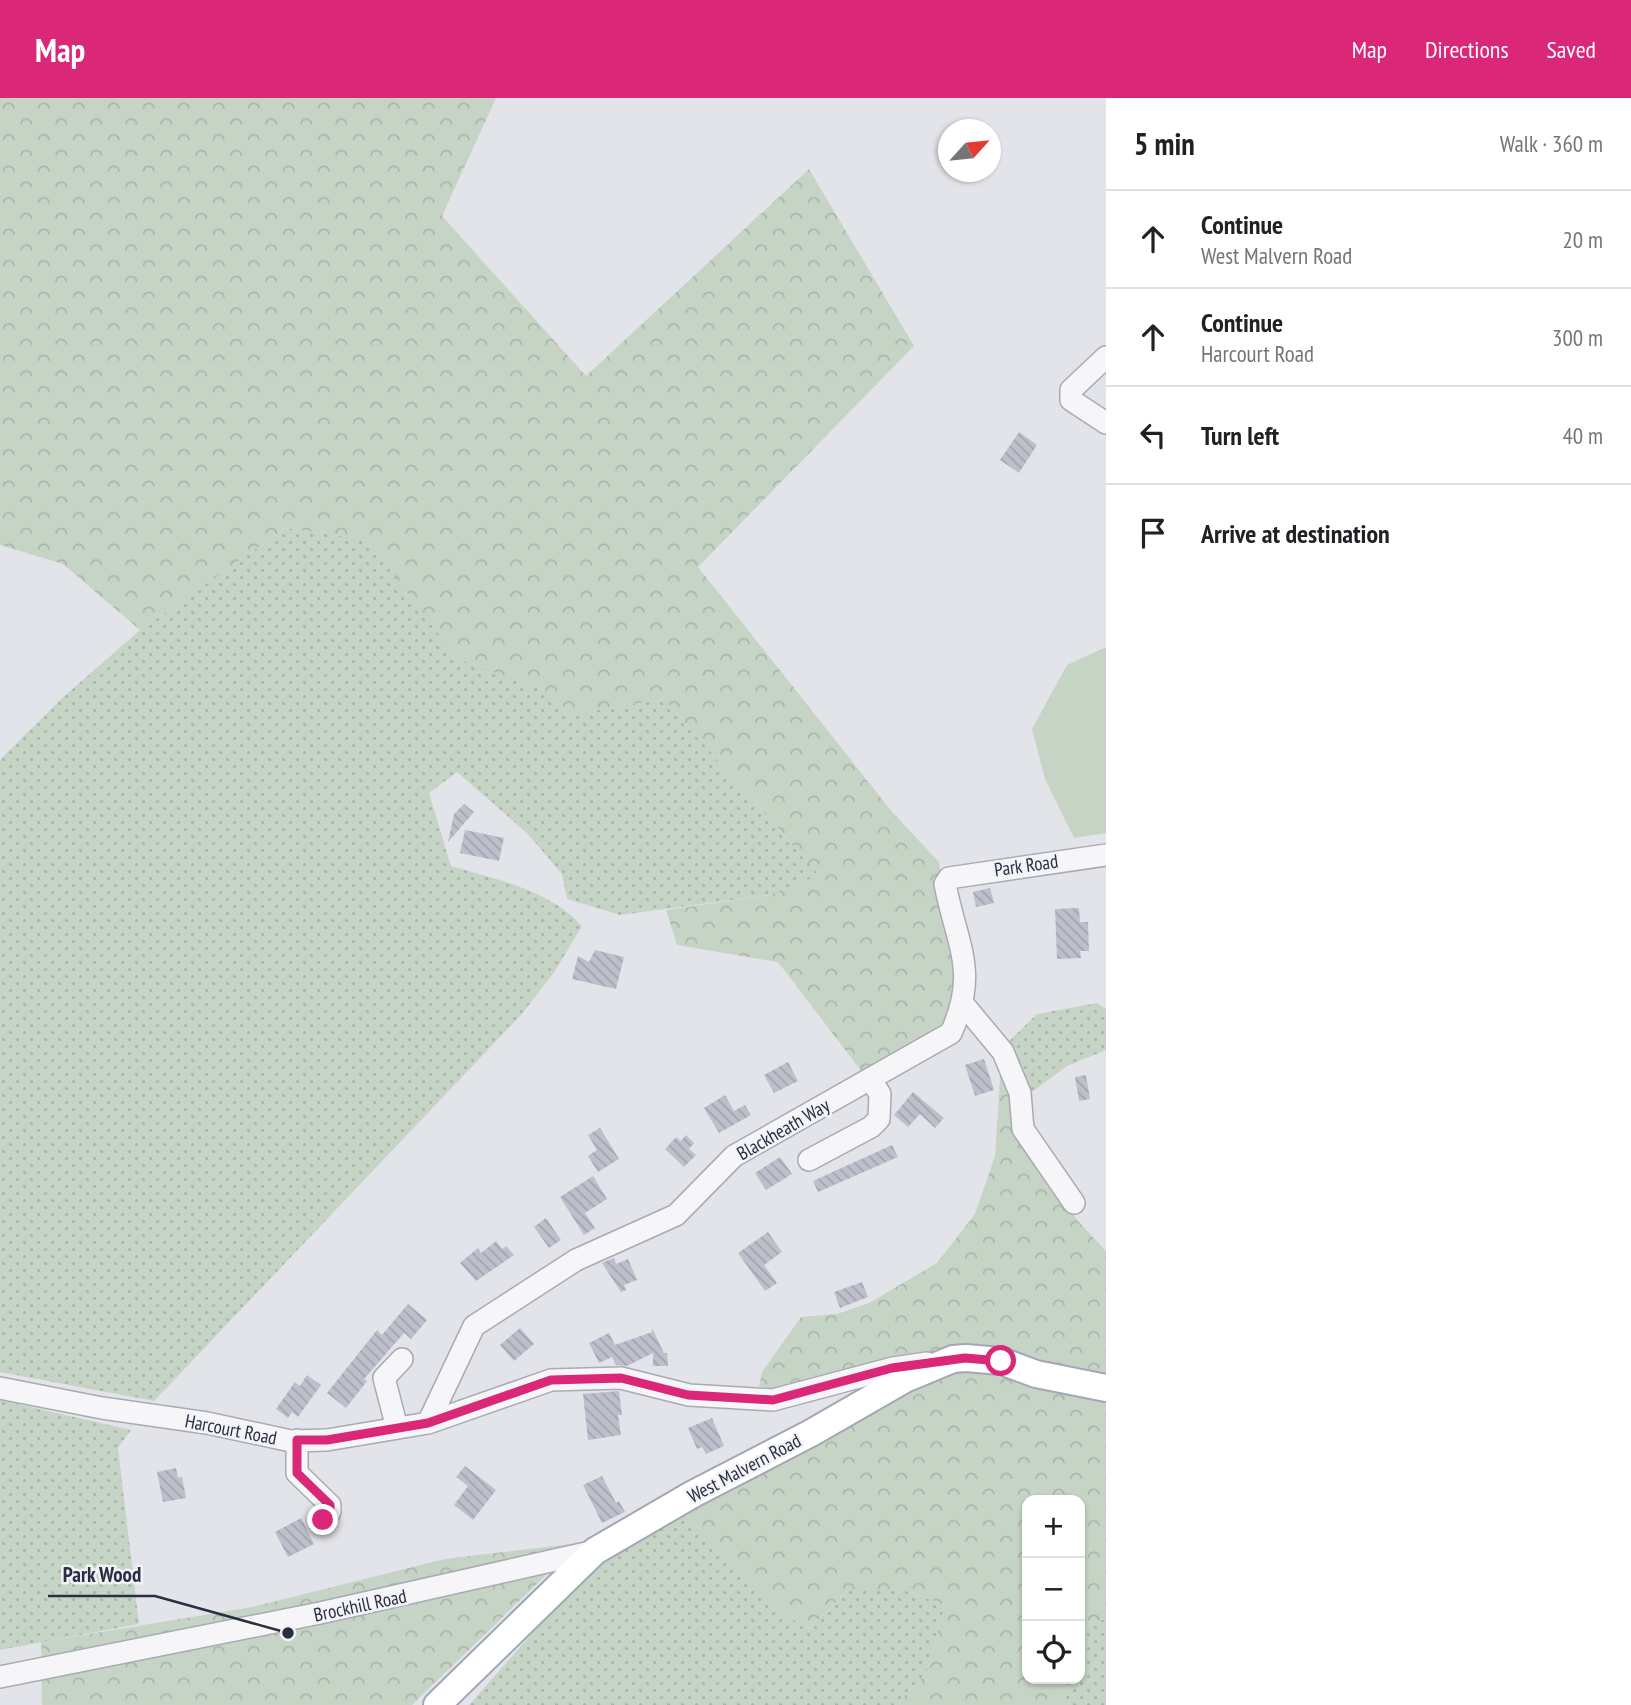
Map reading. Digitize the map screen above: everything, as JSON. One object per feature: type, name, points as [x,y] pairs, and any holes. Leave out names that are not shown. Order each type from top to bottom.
[{"type":"main road","name":"West Malvern Road","points":[[437,1705],[595,1551],[693,1494],[811,1433],[905,1379],[953,1359],[1001,1361],[1036,1374],[1106,1388]]},
{"type":"street","points":[[1106,357],[1071,390],[1071,400],[1106,423]]},
{"type":"street","name":"Park Road","points":[[947,880],[953,875],[1106,855]]},
{"type":"street","name":"Blackheath Way","points":[[428,1423],[474,1326],[576,1260],[676,1215],[734,1156],[951,1033],[964,1005],[967,982],[946,888],[947,880]]},
{"type":"street","points":[[964,1005],[1003,1052],[1020,1093],[1023,1129],[1074,1203]]},
{"type":"street","points":[[809,1160],[871,1127],[879,1119],[880,1094],[870,1079]]},
{"type":"street","points":[[397,1428],[384,1378],[402,1359]]},
{"type":"street","name":"Harcourt Road","points":[[0,1388],[297,1440],[327,1440],[428,1423],[551,1380],[621,1378],[688,1395],[773,1400],[892,1368],[953,1359]]},
{"type":"street","points":[[297,1440],[297,1473],[330,1505],[330,1512],[323,1520]]},
{"type":"street","name":"Brockhill Road","points":[[0,1677],[320,1613],[595,1551]]},
{"type":"green space","points":[[0,98],[496,98],[442,216],[586,376],[809,169],[914,346],[698,567],[893,813],[939,862],[955,978],[947,1024],[862,1072],[778,962],[677,945],[666,910],[770,895],[819,875],[664,699],[573,714],[542,689],[457,659],[368,540],[286,528],[140,630],[63,564],[0,545]]},
{"type":"green space","points":[[286,528],[368,540],[457,658],[542,689],[573,714],[664,699],[820,876],[770,895],[620,915],[567,899],[562,874],[527,833],[457,772],[429,793],[451,866],[504,881],[539,895],[555,903],[582,926],[555,971],[521,1015],[154,1401],[0,1372],[0,760],[60,700],[140,630]]},
{"type":"green space","points":[[1106,647],[1106,833],[1074,838],[1045,779],[1032,729],[1067,665]]},
{"type":"green space","points":[[1097,1003],[1106,1009],[1106,1050],[1067,1066],[1024,1098],[1002,1048],[1037,1014]]},
{"type":"green space","points":[[1002,1048],[1021,1131],[1077,1220],[1106,1251],[1106,1381],[954,1349],[775,1390],[759,1386],[762,1372],[801,1317],[837,1314],[869,1303],[937,1263],[975,1214],[995,1156]]},
{"type":"green space","points":[[974,1364],[1106,1399],[1106,1619],[1085,1625],[1085,1495],[1022,1495],[1022,1684],[1059,1684],[1070,1705],[895,1705],[926,1674],[945,1605],[904,1590],[848,1590],[809,1629],[784,1614],[682,1511],[883,1400]]},
{"type":"green space","points":[[0,1400],[131,1430],[118,1448],[139,1624],[0,1650]]},
{"type":"green space","points":[[682,1511],[784,1614],[809,1629],[848,1590],[904,1590],[945,1605],[926,1674],[895,1705],[469,1705],[594,1563]]},
{"type":"green space","points":[[579,1543],[412,1705],[42,1705],[41,1642],[252,1607],[445,1559]]},
{"type":"green space","points":[[1106,1619],[1106,1705],[1070,1705],[1059,1684],[1085,1684],[1085,1625]]},
{"type":"building","points":[[1019,432],[1037,445],[1019,473],[1000,460]]},
{"type":"building","points":[[464,804],[474,812],[448,842],[454,814]]},
{"type":"building","points":[[465,830],[504,838],[499,861],[460,853]]},
{"type":"building","points":[[990,888],[994,903],[976,907],[973,892]]},
{"type":"building","points":[[1079,908],[1080,922],[1088,922],[1089,951],[1080,951],[1081,958],[1057,959],[1055,909]]},
{"type":"building","points":[[595,950],[624,957],[616,989],[572,979],[578,956],[589,962]]},
{"type":"building","points":[[984,1059],[994,1090],[975,1096],[965,1065]]},
{"type":"building","points":[[788,1062],[798,1081],[774,1093],[764,1075]]},
{"type":"building","points":[[1086,1075],[1090,1099],[1079,1101],[1075,1077]]},
{"type":"building","points":[[913,1092],[944,1118],[935,1128],[920,1114],[908,1127],[894,1115]]},
{"type":"building","points":[[725,1095],[734,1111],[745,1105],[751,1115],[719,1133],[704,1108]]},
{"type":"building","points":[[600,1128],[619,1159],[598,1172],[588,1156],[597,1150],[588,1135]]},
{"type":"building","points":[[686,1135],[694,1143],[689,1149],[696,1155],[684,1167],[665,1149],[676,1137],[681,1141]]},
{"type":"building","points":[[892,1145],[898,1157],[818,1192],[813,1181]]},
{"type":"building","points":[[780,1157],[792,1174],[766,1190],[755,1173]]},
{"type":"building","points":[[593,1176],[607,1199],[585,1213],[595,1228],[584,1235],[560,1197]]},
{"type":"building","points":[[546,1218],[561,1240],[549,1248],[534,1227]]},
{"type":"building","points":[[768,1232],[782,1252],[764,1265],[777,1283],[765,1291],[738,1253]]},
{"type":"building","points":[[496,1241],[502,1249],[506,1246],[514,1255],[476,1281],[460,1263],[478,1248],[481,1253]]},
{"type":"building","points":[[614,1258],[616,1264],[628,1259],[637,1280],[624,1285],[626,1290],[621,1292],[602,1263]]},
{"type":"building","points":[[862,1282],[868,1297],[840,1308],[834,1292]]},
{"type":"building","points":[[408,1304],[427,1320],[411,1339],[404,1333],[364,1379],[367,1381],[346,1408],[327,1393],[377,1330],[382,1335]]},
{"type":"building","points":[[520,1328],[534,1344],[514,1361],[500,1345]]},
{"type":"building","points":[[652,1328],[664,1353],[667,1353],[668,1366],[653,1366],[653,1353],[627,1366],[616,1365],[612,1357],[599,1363],[589,1343],[609,1333],[615,1345],[652,1332]]},
{"type":"building","points":[[307,1375],[321,1385],[298,1417],[292,1412],[288,1418],[276,1409],[295,1382],[300,1386]]},
{"type":"building","points":[[619,1391],[621,1435],[588,1440],[583,1394]]},
{"type":"building","points":[[712,1418],[724,1446],[706,1454],[702,1447],[697,1449],[688,1428]]},
{"type":"building","points":[[465,1466],[496,1490],[473,1520],[454,1505],[468,1486],[456,1477]]},
{"type":"building","points":[[176,1468],[178,1478],[182,1477],[186,1498],[163,1502],[157,1472]]},
{"type":"building","points":[[602,1476],[616,1503],[619,1501],[625,1512],[602,1523],[583,1485]]},
{"type":"building","points":[[301,1518],[314,1544],[288,1557],[275,1532]]},
{"type":"place","name":"Park Wood","points":[[288,1633]]},
{"type":"route","points":[[323,1520],[330,1512],[329,1501],[304,1483],[297,1473],[297,1440],[327,1440],[428,1423],[551,1380],[621,1378],[688,1395],[773,1400],[838,1385],[892,1368],[965,1358],[1001,1361]]}]
